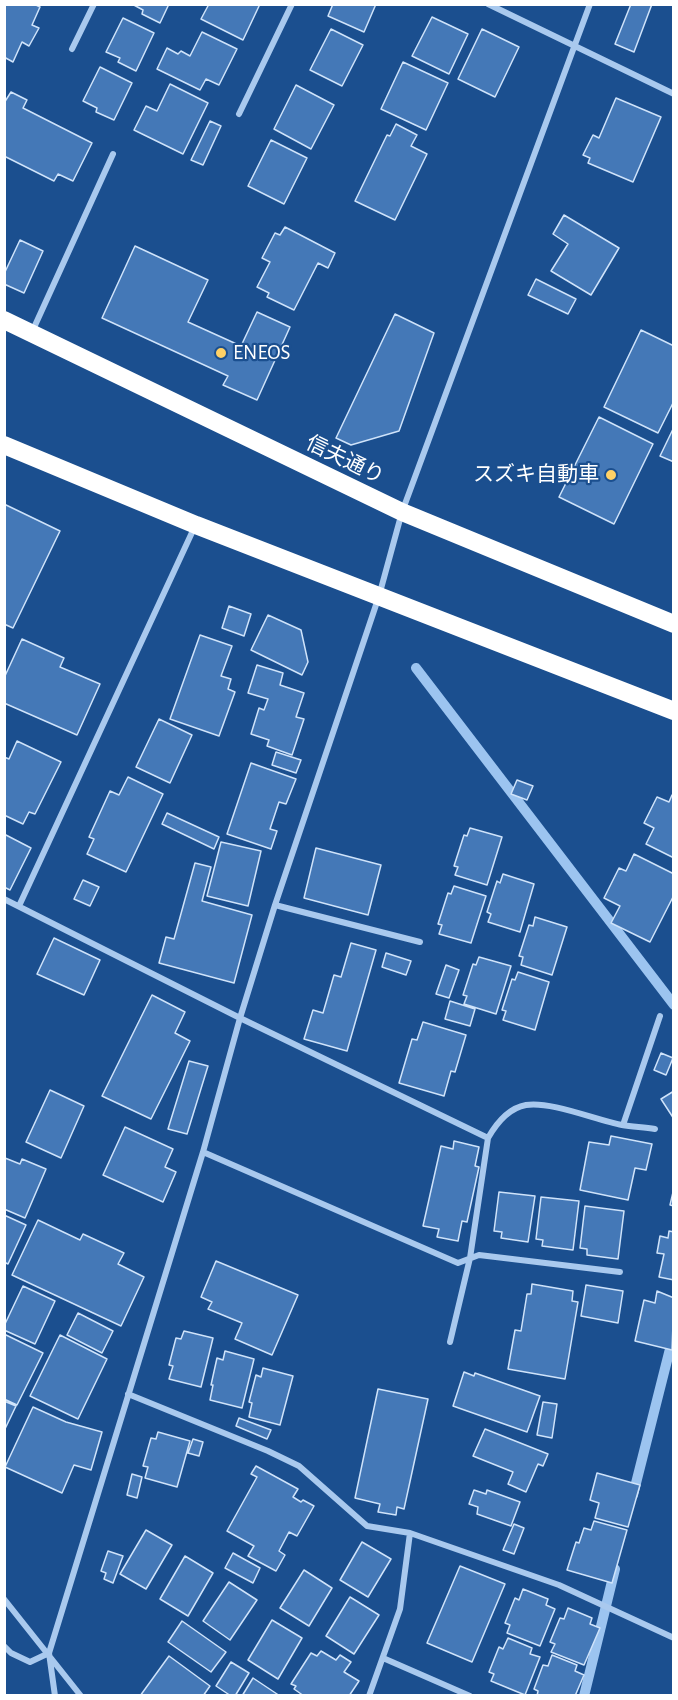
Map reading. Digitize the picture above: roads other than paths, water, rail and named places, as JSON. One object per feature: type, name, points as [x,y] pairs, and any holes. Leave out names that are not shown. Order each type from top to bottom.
[{"type":"highway","name":"信夫通り","points":[[4,320],[402,512],[674,624]]},
{"type":"highway","points":[[4,445],[196,525],[674,711]]},
{"type":"street","points":[[72,49],[94,4]]},
{"type":"street","points":[[239,114],[292,4]]},
{"type":"street","points":[[488,4],[674,94]]},
{"type":"street","points":[[55,1695],[49,1653],[203,1152],[240,1018],[275,905],[379,596],[402,512],[590,4]]},
{"type":"street","points":[[32,333],[113,154]]},
{"type":"street","points":[[19,906],[196,525]]},
{"type":"street","points":[[4,899],[240,1018],[488,1138]]},
{"type":"street","points":[[275,905],[420,942]]},
{"type":"street","points":[[623,1125],[660,1016]]},
{"type":"street","points":[[450,1342],[470,1258],[488,1138],[494,1128],[518,1107],[527,1105],[545,1106],[623,1125],[655,1129]]},
{"type":"street","points":[[203,1152],[458,1263],[479,1255],[620,1272]]},
{"type":"street","points":[[128,1394],[299,1466],[367,1526],[410,1533],[559,1585],[674,1638]]},
{"type":"street","points":[[369,1695],[400,1609],[410,1533]]},
{"type":"street","points":[[4,1599],[81,1695]]},
{"type":"street","points":[[4,1646],[11,1653],[30,1662],[49,1653]]},
{"type":"street","points":[[383,1658],[470,1695]]},
{"type":"waterway","points":[[416,668],[674,1005]]},
{"type":"waterway","points":[[633,1495],[674,1333]]},
{"type":"waterway","points":[[584,1696],[615,1569]]},
{"type":"place","name":"ENEOS","points":[[221,353]]},
{"type":"place","name":"スズキ自動車","points":[[611,475]]}]
